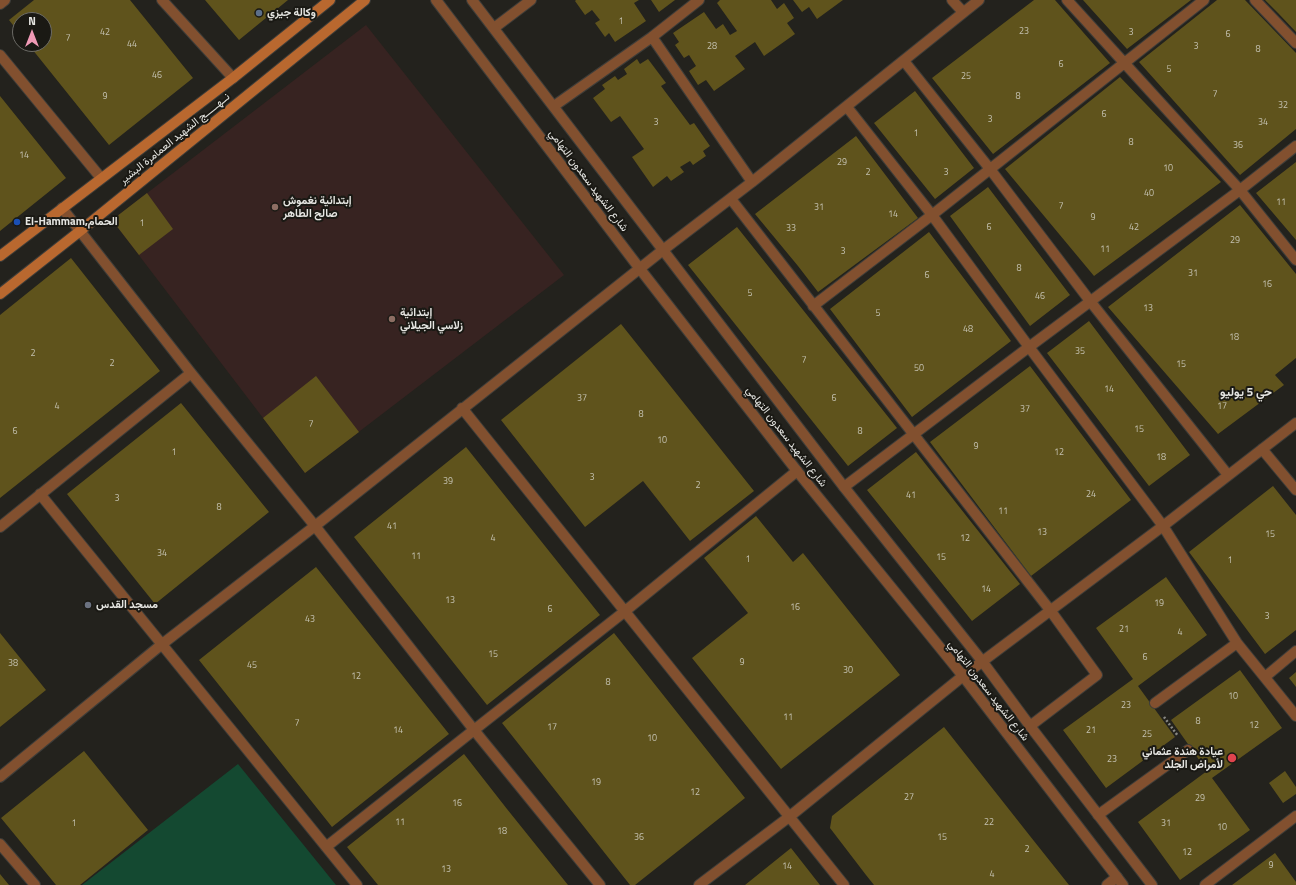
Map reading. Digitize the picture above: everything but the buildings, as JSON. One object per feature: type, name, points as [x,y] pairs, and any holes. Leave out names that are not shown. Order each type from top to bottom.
[{"type":"main road","name":"نــهـــــج الشهيد العمامرة البشير","points":[[0,256],[233,78],[330,0]]},
{"type":"main road","name":"نــهـــــج الشهيد العمامرة البشير","points":[[0,294],[365,0]]},
{"type":"street","points":[[0,4],[6,0]]},
{"type":"street","points":[[162,0],[233,78]]},
{"type":"street","name":"شارع الشهيد سعدون التهامي","points":[[436,0],[640,269],[797,471],[962,676],[1120,881]]},
{"type":"street","name":"شارع الشهيد سعدون التهامي","points":[[472,0],[844,487],[982,661],[1152,885]]},
{"type":"street","points":[[494,28],[531,0]]},
{"type":"street","points":[[554,106],[652,36],[699,0]]},
{"type":"street","points":[[952,0],[962,12]]},
{"type":"street","points":[[0,777],[161,645],[315,526],[663,250],[731,199],[904,61],[962,12],[979,0]]},
{"type":"street","points":[[1067,0],[1240,190],[1296,260]]},
{"type":"street","points":[[813,306],[932,215],[1204,0]]},
{"type":"street","points":[[1255,0],[1296,43]]},
{"type":"street","points":[[652,36],[752,182]]},
{"type":"street","points":[[0,55],[101,178]]},
{"type":"street","points":[[904,61],[990,169],[1090,301],[1228,474]]},
{"type":"street","points":[[847,107],[932,215],[1163,526],[1237,643],[1296,716]]},
{"type":"street","points":[[844,487],[1240,190],[1296,146]]},
{"type":"street","points":[[731,199],[1050,610],[1097,675],[1030,726]]},
{"type":"street","points":[[62,208],[190,373],[315,526],[474,730],[600,885]]},
{"type":"street","points":[[0,527],[190,373]]},
{"type":"street","points":[[462,408],[844,885]]},
{"type":"street","points":[[699,885],[789,817],[962,676],[1163,526],[1228,474],[1296,423]]},
{"type":"street","points":[[1262,449],[1296,490]]},
{"type":"street","points":[[326,847],[624,612],[797,471]]},
{"type":"street","points":[[40,494],[357,885]]},
{"type":"street","points":[[1155,703],[1237,643]]},
{"type":"street","points":[[1265,677],[1296,651]]},
{"type":"street","points":[[1098,815],[1188,750]]},
{"type":"street","points":[[1205,885],[1296,816]]},
{"type":"street","points":[[0,844],[35,885]]},
{"type":"street","points":[[1107,885],[1120,881]]},
{"type":"path","points":[[1155,703],[1188,750]]},
{"type":"shaded area","points":[[366,25],[564,275],[305,473],[112,220]]},
{"type":"green space","points":[[238,764],[336,885],[82,885]]},
{"type":"place","name":"وكالة جيزي","points":[[259,13]]},
{"type":"place","name":"إبتدائية نغموش صالح الطاهر","points":[[275,207]]},
{"type":"place","name":"El-Hammam,الحمام","points":[[17,222]]},
{"type":"place","name":"إبتدائية زلاسي الجيلاني","points":[[392,319]]},
{"type":"place","name":"مسجد القدس","points":[[88,605]]},
{"type":"place","name":"عيادة هندة عثماني لأمراض الجلد","points":[[1232,758]]},
{"type":"district","name":"حي 5 يوليو","points":[[1246,393]]}]
